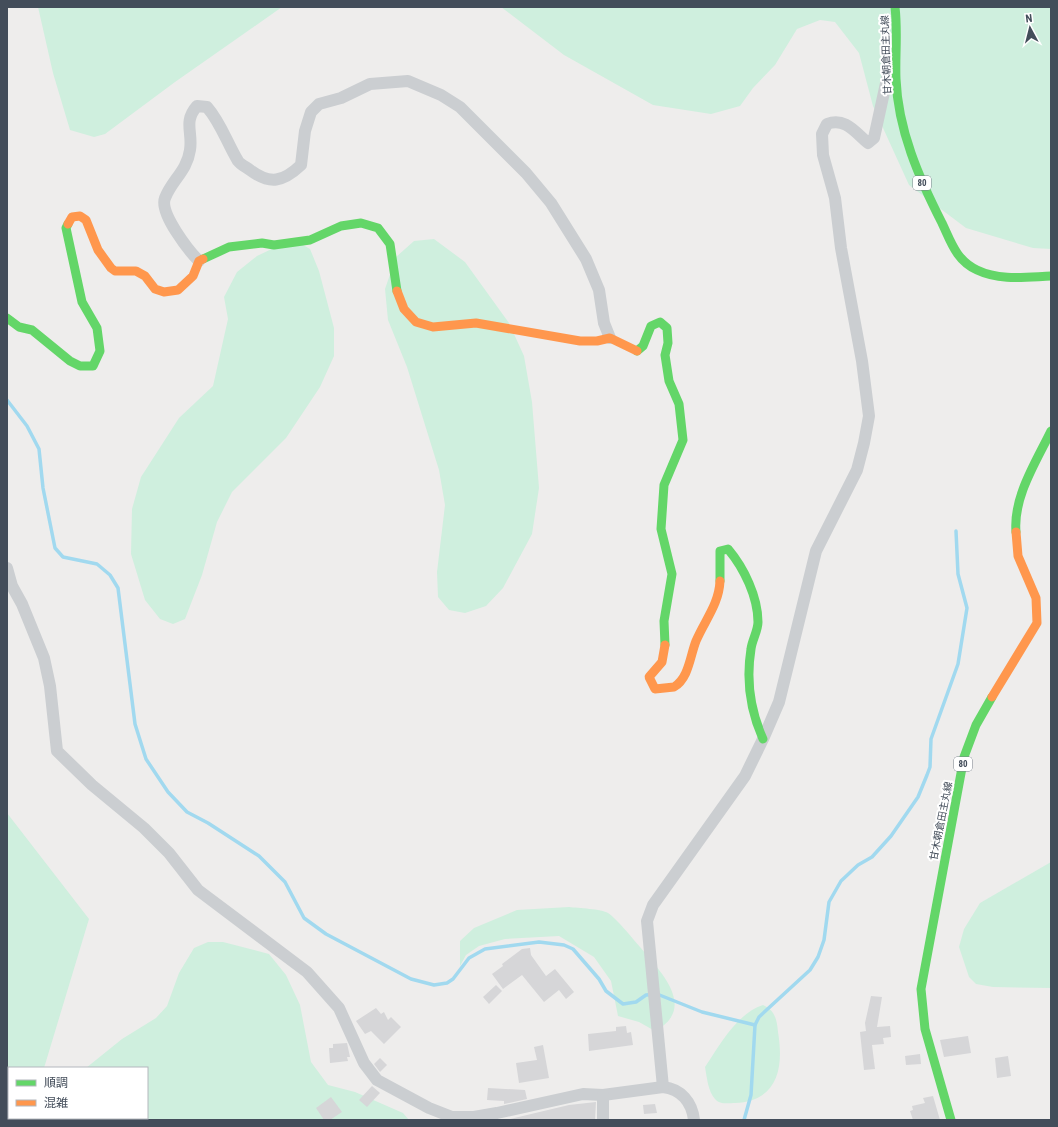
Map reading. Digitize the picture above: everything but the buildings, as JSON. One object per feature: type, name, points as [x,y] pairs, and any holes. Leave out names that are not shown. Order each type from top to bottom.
[{"type":"street","name":"甘木朝倉田主丸線","points":[[895,7],[898,30],[896,80],[902,123],[919,177],[960,259],[977,270],[1001,278],[1051,276]]},
{"type":"street","points":[[663,1087],[647,921],[653,905],[745,776],[763,739],[779,702],[816,551],[857,470],[869,416],[862,361],[841,248],[835,198],[823,155],[822,134],[827,124],[835,121],[845,124],[868,143],[874,138],[898,30]]},
{"type":"street","points":[[199,261],[192,254],[171,223],[165,211],[164,199],[187,165],[191,148],[188,131],[190,114],[197,106],[207,107],[213,114],[239,162],[261,178],[272,180],[289,177],[301,166],[305,131],[311,112],[319,104],[342,98],[370,84],[408,81],[426,88],[460,108],[526,173],[551,203],[586,259],[597,284],[604,323],[610,338]]},
{"type":"street","points":[[7,318],[19,327],[32,330],[45,338],[70,361],[80,366],[92,366],[100,351],[97,328],[82,302],[66,228],[72,217],[80,216],[86,220],[98,250],[115,271],[136,271],[144,276],[155,288],[164,292],[178,290],[193,276],[199,261],[229,247],[262,243],[274,245],[310,240],[341,226],[361,223],[378,228],[390,244],[396,289],[404,309],[416,322],[433,327],[476,323],[580,341],[597,341],[610,338],[638,351],[643,346],[651,326],[660,322],[668,328],[668,343],[665,355],[669,381],[679,404],[683,440],[664,485],[661,529],[672,574],[664,621],[666,640],[662,662],[650,677],[651,684],[655,689],[664,690],[676,686],[686,670],[696,641],[715,607],[719,590],[718,561],[720,551],[728,549],[735,556],[745,575],[754,600],[758,623],[751,648],[750,679],[752,710],[763,739]]},
{"type":"street","name":"甘木朝倉田主丸線","points":[[951,1120],[925,1028],[921,989],[964,757],[976,725],[1036,623],[1036,598],[1018,556],[1015,518],[1028,478],[1051,431]]},
{"type":"street","points":[[7,568],[12,586],[22,604],[44,658],[50,686],[57,751],[92,785],[144,828],[169,853],[198,890],[307,972],[339,1008],[364,1063],[377,1080],[429,1108],[452,1117],[474,1117],[583,1094],[603,1095],[663,1087],[672,1088],[682,1094],[690,1106],[694,1120]]},
{"type":"street","points":[[603,1095],[603,1120]]},
{"type":"green space","points":[[38,7],[282,7],[175,82],[105,134],[94,137],[70,130],[53,73]]},
{"type":"green space","points":[[501,7],[1051,7],[1051,249],[1033,248],[966,228],[909,185],[873,106],[859,53],[835,22],[820,20],[797,29],[775,65],[753,88],[740,106],[711,114],[653,105],[564,55]]},
{"type":"green space","points":[[434,239],[465,262],[509,323],[524,356],[532,402],[539,488],[532,534],[503,588],[486,606],[465,613],[449,610],[438,597],[437,572],[445,505],[439,470],[407,367],[388,320],[385,289],[396,257],[414,241]]},
{"type":"green space","points":[[298,242],[310,249],[319,271],[334,328],[334,356],[320,387],[286,438],[232,492],[217,522],[202,575],[185,619],[173,624],[160,619],[145,600],[131,554],[132,509],[141,477],[179,418],[213,386],[228,319],[224,297],[237,272],[257,256],[278,246]]},
{"type":"green space","points":[[7,813],[89,919],[44,1067],[8,1067],[8,1119],[29,1120],[7,1120]]},
{"type":"green space","points":[[1051,862],[1051,988],[993,987],[976,984],[969,977],[959,947],[964,929],[980,903]]},
{"type":"green space","points":[[569,907],[608,913],[629,934],[657,967],[671,989],[674,1001],[674,1012],[668,1022],[655,1031],[639,1022],[618,1016],[611,981],[594,957],[559,936],[505,939],[479,946],[466,955],[460,966],[460,941],[474,928],[517,910]]},
{"type":"green space","points":[[208,942],[223,942],[269,954],[286,975],[300,1005],[311,1062],[328,1085],[355,1092],[403,1113],[409,1120],[69,1120],[148,1119],[148,1067],[87,1067],[122,1039],[156,1018],[167,1006],[179,973],[194,948]]},
{"type":"green space","points":[[763,1005],[773,1013],[777,1023],[780,1058],[775,1080],[769,1089],[761,1096],[749,1101],[735,1103],[719,1102],[715,1099],[711,1092],[705,1067],[723,1040],[737,1023],[753,1009]]},
{"type":"waterway","points":[[7,400],[27,426],[39,449],[43,488],[55,548],[63,557],[97,564],[110,575],[118,588],[135,724],[146,759],[168,792],[187,812],[208,823],[259,856],[285,882],[304,918],[326,934],[411,979],[434,985],[447,983],[453,979],[469,958],[485,949],[539,942],[564,945],[573,949],[599,979],[606,991],[623,1004],[636,1002],[646,995],[657,994],[702,1012],[755,1025]]},
{"type":"waterway","points":[[744,1120],[751,1095],[755,1025],[759,1017],[810,970],[818,957],[824,940],[829,902],[841,881],[858,865],[872,857],[891,836],[918,797],[930,767],[931,739],[958,664],[967,608],[958,574],[956,531]]},
{"type":"traffic: fast","points":[[895,7],[896,79],[905,135],[925,189],[951,244],[959,256],[970,266],[995,276],[1013,278],[1051,276]]},
{"type":"traffic: fast","points":[[203,259],[229,247],[262,243],[274,245],[310,240],[341,226],[361,223],[378,228],[390,244],[397,291]]},
{"type":"traffic: fast","points":[[7,318],[19,327],[32,330],[70,361],[80,366],[93,366],[100,351],[97,328],[82,302],[66,228],[68,224]]},
{"type":"traffic: fast","points":[[637,351],[643,346],[651,326],[660,322],[667,328],[668,343],[665,355],[669,381],[679,404],[683,440],[664,485],[661,529],[672,574],[664,621],[665,645]]},
{"type":"traffic: fast","points":[[1016,532],[1016,519],[1022,493],[1051,431]]},
{"type":"traffic: fast","points":[[720,581],[720,551],[728,549],[745,574],[756,603],[758,625],[752,646],[749,683],[752,706],[763,739]]},
{"type":"traffic: fast","points":[[951,1120],[925,1029],[921,989],[964,757],[976,725],[992,697]]},
{"type":"traffic: slow","points":[[68,224],[72,217],[80,216],[86,220],[98,250],[111,268],[115,271],[136,271],[145,276],[155,289],[164,292],[178,290],[193,276],[199,261],[203,259]]},
{"type":"traffic: slow","points":[[397,291],[404,309],[416,322],[433,327],[476,323],[580,341],[597,341],[610,338],[637,351]]},
{"type":"traffic: slow","points":[[992,697],[1037,623],[1036,598],[1018,556],[1016,532]]},
{"type":"traffic: slow","points":[[665,645],[662,662],[649,677],[655,689],[674,687],[683,678],[696,641],[714,605],[720,581]]}]
